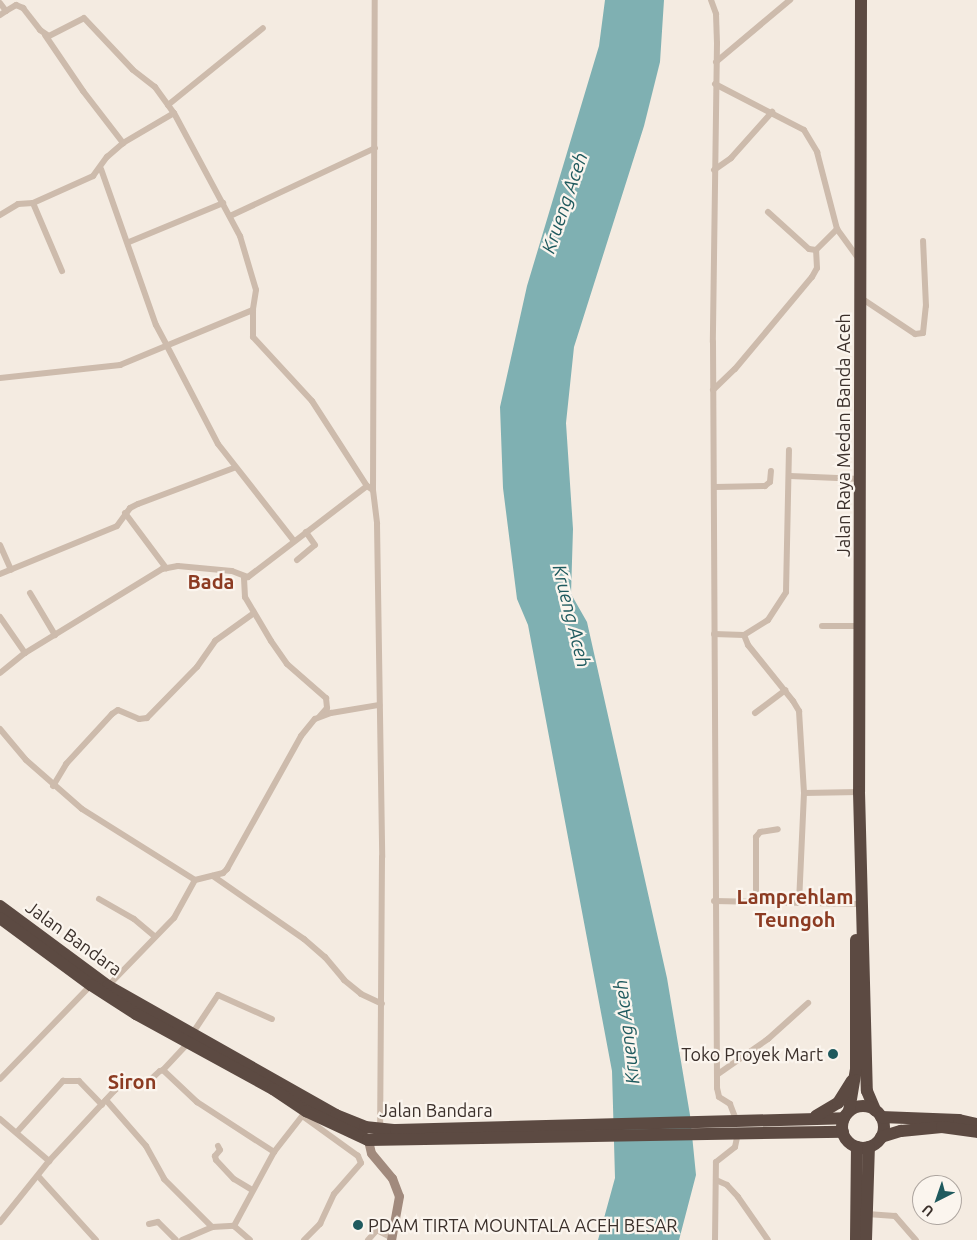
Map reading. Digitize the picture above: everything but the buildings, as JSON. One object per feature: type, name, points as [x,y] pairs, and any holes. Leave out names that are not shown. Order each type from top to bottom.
[{"type":"highway","name":"Jalan Raya Medan Banda Aceh","points":[[861,0],[861,626],[859,792],[867,1091],[878,1113]]},
{"type":"highway","name":"Jalan Raya Medan Banda Aceh","points":[[847,1115],[856,1069],[858,904],[861,870]]},
{"type":"highway","name":"Jalan Bandara","points":[[0,906],[108,986],[190,1038]]},
{"type":"highway","name":"Jalan Bandara","points":[[0,918],[91,986],[350,1122],[380,1128],[394,1135]]},
{"type":"highway","points":[[807,1119],[826,1112],[838,1103],[850,1087],[856,1069]]},
{"type":"highway","name":"Jalan Bandara","points":[[275,1084],[305,1114],[368,1140],[394,1135],[712,1126],[843,1132]]},
{"type":"highway","points":[[977,1124],[959,1120],[878,1113],[862,1106],[847,1115],[843,1132],[847,1140],[863,1147],[901,1131],[942,1127],[977,1132]]},
{"type":"highway","points":[[878,1113],[884,1127],[882,1138]]},
{"type":"highway","name":"Jalan Bandara","points":[[737,1126],[847,1115]]},
{"type":"highway","points":[[863,1147],[867,1214],[866,1240]]},
{"type":"highway","points":[[856,1240],[863,1147]]},
{"type":"street","points":[[375,0],[373,490],[377,524],[379,705],[382,1004],[380,1128]]},
{"type":"street","points":[[711,0],[716,14],[713,390],[714,900],[718,1074],[719,1096],[730,1104],[737,1126],[734,1147],[716,1162],[715,1240]]},
{"type":"street","points":[[716,62],[790,0]]},
{"type":"street","points":[[0,3],[6,11]]},
{"type":"street","points":[[0,15],[16,5],[23,8],[124,143]]},
{"type":"street","points":[[45,35],[84,18],[133,70],[155,87],[174,113],[230,216],[256,290],[252,310],[253,336],[312,401],[366,486],[373,490]]},
{"type":"street","points":[[168,105],[263,28]]},
{"type":"street","points":[[715,84],[804,130],[813,144],[837,229],[861,262]]},
{"type":"street","points":[[714,170],[731,158],[772,112]]},
{"type":"street","points":[[0,215],[18,204],[33,203],[93,176],[101,169],[107,157],[124,143],[174,113]]},
{"type":"street","points":[[230,216],[375,148]]},
{"type":"street","points":[[101,169],[129,242],[146,297],[167,346],[218,444],[234,468],[294,542]]},
{"type":"street","points":[[33,203],[62,271]]},
{"type":"street","points":[[129,242],[223,203]]},
{"type":"street","points":[[768,212],[809,249],[816,250]]},
{"type":"street","points":[[713,390],[735,369],[812,277],[817,268],[816,250],[837,229]]},
{"type":"street","points":[[861,298],[915,334],[924,333],[926,306],[923,241]]},
{"type":"street","points":[[0,378],[120,365],[252,310]]},
{"type":"street","points":[[714,634],[744,635],[768,620],[786,592],[790,476],[789,450]]},
{"type":"street","points":[[0,574],[117,526],[125,513],[138,504],[234,468]]},
{"type":"street","points":[[714,487],[765,486],[770,482],[771,472]]},
{"type":"street","points":[[790,476],[861,479]]},
{"type":"street","points":[[244,578],[248,577],[366,486]]},
{"type":"street","points":[[125,513],[166,568]]},
{"type":"street","points":[[297,560],[315,545],[306,532]]},
{"type":"street","points":[[0,545],[11,570]]},
{"type":"street","points":[[1,670],[55,634],[166,568],[178,566],[232,571],[244,578]]},
{"type":"street","points":[[0,730],[54,786],[102,823],[195,880],[213,876],[227,869],[301,736],[327,708],[326,698],[287,664],[254,613],[242,589],[244,578]]},
{"type":"street","points":[[30,593],[55,634]]},
{"type":"street","points":[[54,786],[66,764],[112,714],[118,710],[138,719],[147,718],[197,667],[215,641],[254,613]]},
{"type":"street","points":[[0,617],[25,653]]},
{"type":"street","points":[[822,626],[861,626]]},
{"type":"street","points":[[744,635],[748,645],[785,690],[799,711],[804,793],[799,903]]},
{"type":"street","points":[[755,713],[785,690]]},
{"type":"street","points":[[320,716],[379,705]]},
{"type":"street","points":[[804,793],[859,792]]},
{"type":"street","points":[[756,902],[756,837],[760,832],[778,829]]},
{"type":"street","points":[[213,876],[304,939],[326,957],[344,980],[382,1004]]},
{"type":"street","points":[[108,986],[154,936],[174,918],[195,880]]},
{"type":"street","points":[[99,899],[134,919],[154,936]]},
{"type":"street","points":[[714,900],[858,904]]},
{"type":"street","points":[[0,1079],[91,986]]},
{"type":"street","points":[[0,1222],[39,1177],[49,1161],[122,1085],[148,1082],[163,1070],[190,1038],[218,995],[272,1020]]},
{"type":"street","points":[[718,1074],[768,1039],[808,1003]]},
{"type":"street","points":[[163,1070],[197,1102],[274,1152]]},
{"type":"street","points":[[17,1132],[63,1081],[79,1081],[104,1102],[146,1146],[164,1179],[212,1227]]},
{"type":"street","points":[[234,1226],[274,1152],[305,1114],[361,1160]]},
{"type":"street","points":[[0,1119],[49,1161]]},
{"type":"street","points":[[368,1140],[371,1153],[392,1178],[399,1196],[392,1239],[378,1230],[368,1240]]},
{"type":"street","points":[[218,1146],[220,1150],[215,1156],[216,1160],[234,1178],[252,1190]]},
{"type":"street","points":[[304,1240],[320,1224],[334,1194],[360,1165],[361,1160],[371,1153]]},
{"type":"street","points":[[39,1177],[96,1240]]},
{"type":"street","points":[[716,1180],[727,1185],[738,1197],[768,1240]]},
{"type":"street","points":[[867,1214],[895,1216],[916,1240]]},
{"type":"street","points":[[148,1224],[158,1222],[176,1240]]},
{"type":"street","points":[[182,1240],[212,1227],[234,1226],[250,1240]]},
{"type":"water","name":"Krueng Aceh","points":[[605,0],[664,0],[660,62],[644,126],[574,347],[566,423],[573,529],[571,594],[587,622],[667,978],[690,1115],[696,1175],[679,1240],[598,1240],[615,1178],[612,1071],[528,625],[517,599],[503,488],[500,407],[527,286],[599,46]]},
{"type":"place","name":"Toko Proyek Mart","points":[[833,1054]]},
{"type":"place","name":"PDAM TIRTA MOUNTALA ACEH BESAR","points":[[358,1225]]},
{"type":"district","name":"Bada","points":[[211,581]]},
{"type":"district","name":"Lamprehlam Teungoh","points":[[795,908]]},
{"type":"district","name":"Siron","points":[[132,1081]]}]
